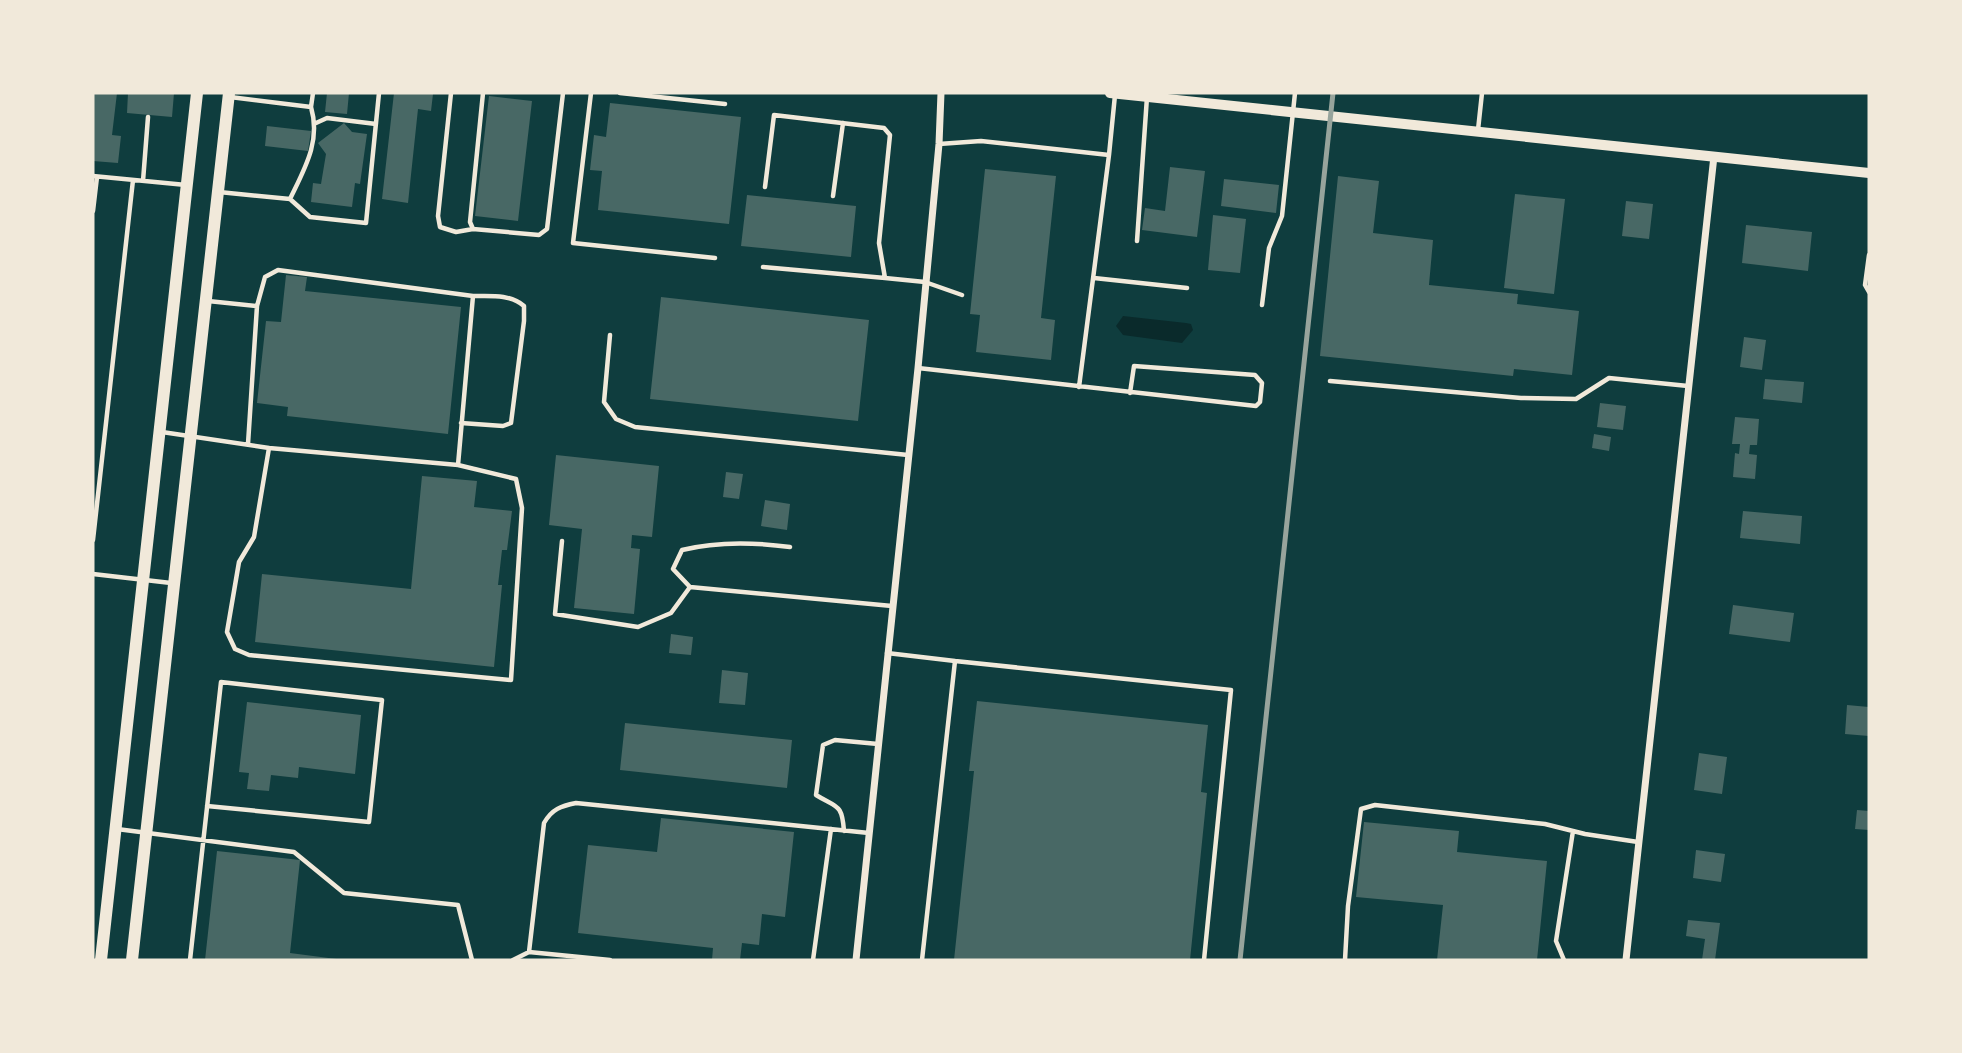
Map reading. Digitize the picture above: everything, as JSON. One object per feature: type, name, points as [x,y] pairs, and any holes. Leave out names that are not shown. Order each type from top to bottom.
[{"type":"main road","points":[[101,960],[162,432],[197,93]]},
{"type":"main road","points":[[132,960],[229,95]]},
{"type":"street","points":[[856,960],[918,368],[939,145],[941,93]]},
{"type":"street","points":[[1112,93],[1293,110],[1869,173]]},
{"type":"street","points":[[1626,960],[1714,156]]},
{"type":"lane","points":[[290,199],[311,156],[316,123],[311,107],[313,93]]},
{"type":"lane","points":[[218,192],[290,199],[310,217],[366,223],[379,93]]},
{"type":"lane","points":[[451,93],[438,216],[440,227],[447,231],[473,229],[539,235],[547,229],[563,93]]},
{"type":"lane","points":[[473,229],[470,222],[483,93]]},
{"type":"lane","points":[[591,93],[573,243],[715,258]]},
{"type":"lane","points":[[620,93],[725,104]]},
{"type":"lane","points":[[1079,387],[1109,155],[1112,93]]},
{"type":"lane","points":[[1262,305],[1269,248],[1282,216],[1295,93]]},
{"type":"lane","points":[[1478,131],[1482,93]]},
{"type":"lane","points":[[229,95],[311,107]]},
{"type":"lane","points":[[1137,241],[1147,96]]},
{"type":"lane","points":[[765,187],[774,115],[884,128],[890,135],[879,243],[885,278]]},
{"type":"lane","points":[[144,181],[148,117]]},
{"type":"lane","points":[[316,123],[327,118],[376,124]]},
{"type":"lane","points":[[833,195],[843,124]]},
{"type":"lane","points":[[939,145],[981,141],[1109,155]]},
{"type":"lane","points":[[93,211],[95,176],[188,186]]},
{"type":"lane","points":[[93,540],[132,180]]},
{"type":"lane","points":[[1869,255],[1866,285],[1869,292]]},
{"type":"lane","points":[[763,267],[925,282],[962,295]]},
{"type":"lane","points":[[248,444],[257,306],[265,277],[278,270],[473,296],[504,297],[524,306],[511,423],[503,426],[461,423]]},
{"type":"lane","points":[[1094,278],[1187,288]]},
{"type":"lane","points":[[458,465],[473,296]]},
{"type":"lane","points":[[206,301],[257,306]]},
{"type":"lane","points":[[610,335],[604,402],[617,419],[635,427],[908,455]]},
{"type":"lane","points":[[918,368],[1130,393],[1256,406],[1260,402],[1262,383],[1255,375],[1134,366],[1130,393]]},
{"type":"lane","points":[[1330,380],[1521,398],[1576,399],[1609,378],[1689,386]]},
{"type":"lane","points":[[162,432],[269,448],[458,465],[516,479],[523,508],[511,680],[261,656],[235,649],[227,632],[239,562],[254,537],[269,448]]},
{"type":"lane","points":[[562,541],[555,614],[638,627],[671,613],[690,587]]},
{"type":"lane","points":[[790,547],[750,542],[704,544],[681,550],[673,569],[690,587],[892,606]]},
{"type":"lane","points":[[93,574],[175,584]]},
{"type":"lane","points":[[887,653],[1231,690],[1204,960]]},
{"type":"lane","points":[[922,960],[955,661]]},
{"type":"lane","points":[[190,960],[203,839],[221,682],[382,700],[369,822],[207,806]]},
{"type":"lane","points":[[844,831],[843,813],[836,804],[816,794],[823,745],[835,740],[878,744]]},
{"type":"lane","points":[[529,952],[544,823],[550,813],[563,805],[576,803],[869,833]]},
{"type":"lane","points":[[1345,960],[1348,906],[1362,810],[1375,805],[1545,824],[1639,842]]},
{"type":"lane","points":[[116,829],[294,852],[344,893],[458,905],[472,960]]},
{"type":"lane","points":[[813,960],[831,829]]},
{"type":"lane","points":[[1564,960],[1556,941],[1573,831]]},
{"type":"lane","points":[[513,960],[529,952],[610,960]]},
{"type":"water","points":[[1123,316],[1191,324],[1193,330],[1182,343],[1123,335],[1116,326]]},
{"type":"building","points":[[93,93],[117,93],[112,135],[121,136],[118,163],[93,161]]},
{"type":"building","points":[[128,93],[174,93],[172,117],[127,113]]},
{"type":"building","points":[[327,93],[349,93],[347,114],[325,112]]},
{"type":"building","points":[[394,93],[433,94],[431,111],[418,109],[408,203],[382,199]]},
{"type":"building","points":[[489,96],[532,101],[518,221],[475,216]]},
{"type":"building","points":[[610,103],[741,117],[729,224],[598,210],[602,171],[590,170],[594,135],[606,137]]},
{"type":"building","points":[[344,123],[352,132],[367,134],[360,184],[355,183],[352,207],[311,202],[313,183],[321,184],[326,154],[318,143]]},
{"type":"building","points":[[267,126],[311,131],[308,151],[265,146]]},
{"type":"building","points":[[1170,167],[1205,171],[1197,237],[1142,230],[1145,208],[1165,211]]},
{"type":"building","points":[[985,169],[1056,176],[1041,318],[1055,320],[1051,360],[976,352],[980,315],[970,314]]},
{"type":"building","points":[[1338,176],[1379,181],[1373,233],[1433,240],[1429,285],[1518,294],[1517,304],[1579,311],[1572,375],[1514,369],[1513,376],[1320,356]]},
{"type":"building","points":[[1224,179],[1279,185],[1276,213],[1221,206]]},
{"type":"building","points":[[1515,194],[1565,199],[1554,294],[1504,288]]},
{"type":"building","points":[[747,195],[856,206],[851,257],[741,246]]},
{"type":"building","points":[[1626,201],[1653,204],[1649,239],[1622,236]]},
{"type":"building","points":[[1213,215],[1246,219],[1240,273],[1208,270]]},
{"type":"building","points":[[1746,225],[1812,232],[1808,271],[1742,263]]},
{"type":"building","points":[[286,275],[307,277],[305,291],[461,307],[448,434],[287,416],[288,407],[257,403],[266,321],[281,322]]},
{"type":"building","points":[[661,297],[869,320],[858,421],[650,399]]},
{"type":"building","points":[[1744,337],[1766,340],[1762,370],[1740,367]]},
{"type":"building","points":[[1765,379],[1804,382],[1802,403],[1763,399]]},
{"type":"building","points":[[1600,403],[1626,406],[1623,430],[1597,427]]},
{"type":"building","points":[[1735,417],[1759,419],[1757,445],[1750,445],[1749,454],[1757,455],[1755,479],[1733,477],[1735,453],[1739,454],[1740,444],[1732,444]]},
{"type":"building","points":[[1594,434],[1611,437],[1609,451],[1592,448]]},
{"type":"building","points":[[556,455],[659,466],[652,537],[632,535],[631,548],[640,549],[634,614],[574,608],[582,529],[549,525]]},
{"type":"building","points":[[726,472],[743,474],[739,499],[723,497]]},
{"type":"building","points":[[422,476],[477,481],[474,507],[512,511],[507,550],[502,550],[498,585],[502,585],[494,667],[255,642],[262,574],[411,589]]},
{"type":"building","points":[[765,500],[790,504],[787,530],[761,526]]},
{"type":"building","points":[[1743,511],[1802,516],[1800,544],[1740,538]]},
{"type":"building","points":[[1733,605],[1794,613],[1790,642],[1729,634]]},
{"type":"building","points":[[671,634],[693,637],[691,655],[669,653]]},
{"type":"building","points":[[722,670],[748,673],[745,705],[719,703]]},
{"type":"building","points":[[977,701],[1208,725],[1201,792],[1207,793],[1190,960],[954,960],[974,771],[969,771]]},
{"type":"building","points":[[247,702],[361,715],[355,774],[299,767],[298,778],[271,775],[269,791],[247,789],[249,773],[239,772]]},
{"type":"building","points":[[1847,705],[1869,707],[1869,736],[1845,734]]},
{"type":"building","points":[[625,723],[792,740],[787,788],[620,770]]},
{"type":"building","points":[[1699,753],[1727,757],[1722,794],[1694,790]]},
{"type":"building","points":[[1857,810],[1869,811],[1869,830],[1855,829]]},
{"type":"building","points":[[661,818],[794,832],[785,917],[762,914],[759,945],[742,943],[740,960],[712,960],[713,948],[578,933],[588,845],[657,852]]},
{"type":"building","points":[[1364,822],[1459,831],[1457,852],[1547,861],[1537,960],[1437,960],[1443,905],[1356,897]]},
{"type":"building","points":[[1696,850],[1725,854],[1721,882],[1693,878]]},
{"type":"building","points":[[217,851],[300,860],[290,953],[344,960],[205,960]]},
{"type":"building","points":[[1688,920],[1720,923],[1715,960],[1702,960],[1705,939],[1686,936]]},
{"type":"railway","points":[[1240,960],[1333,93]]}]
